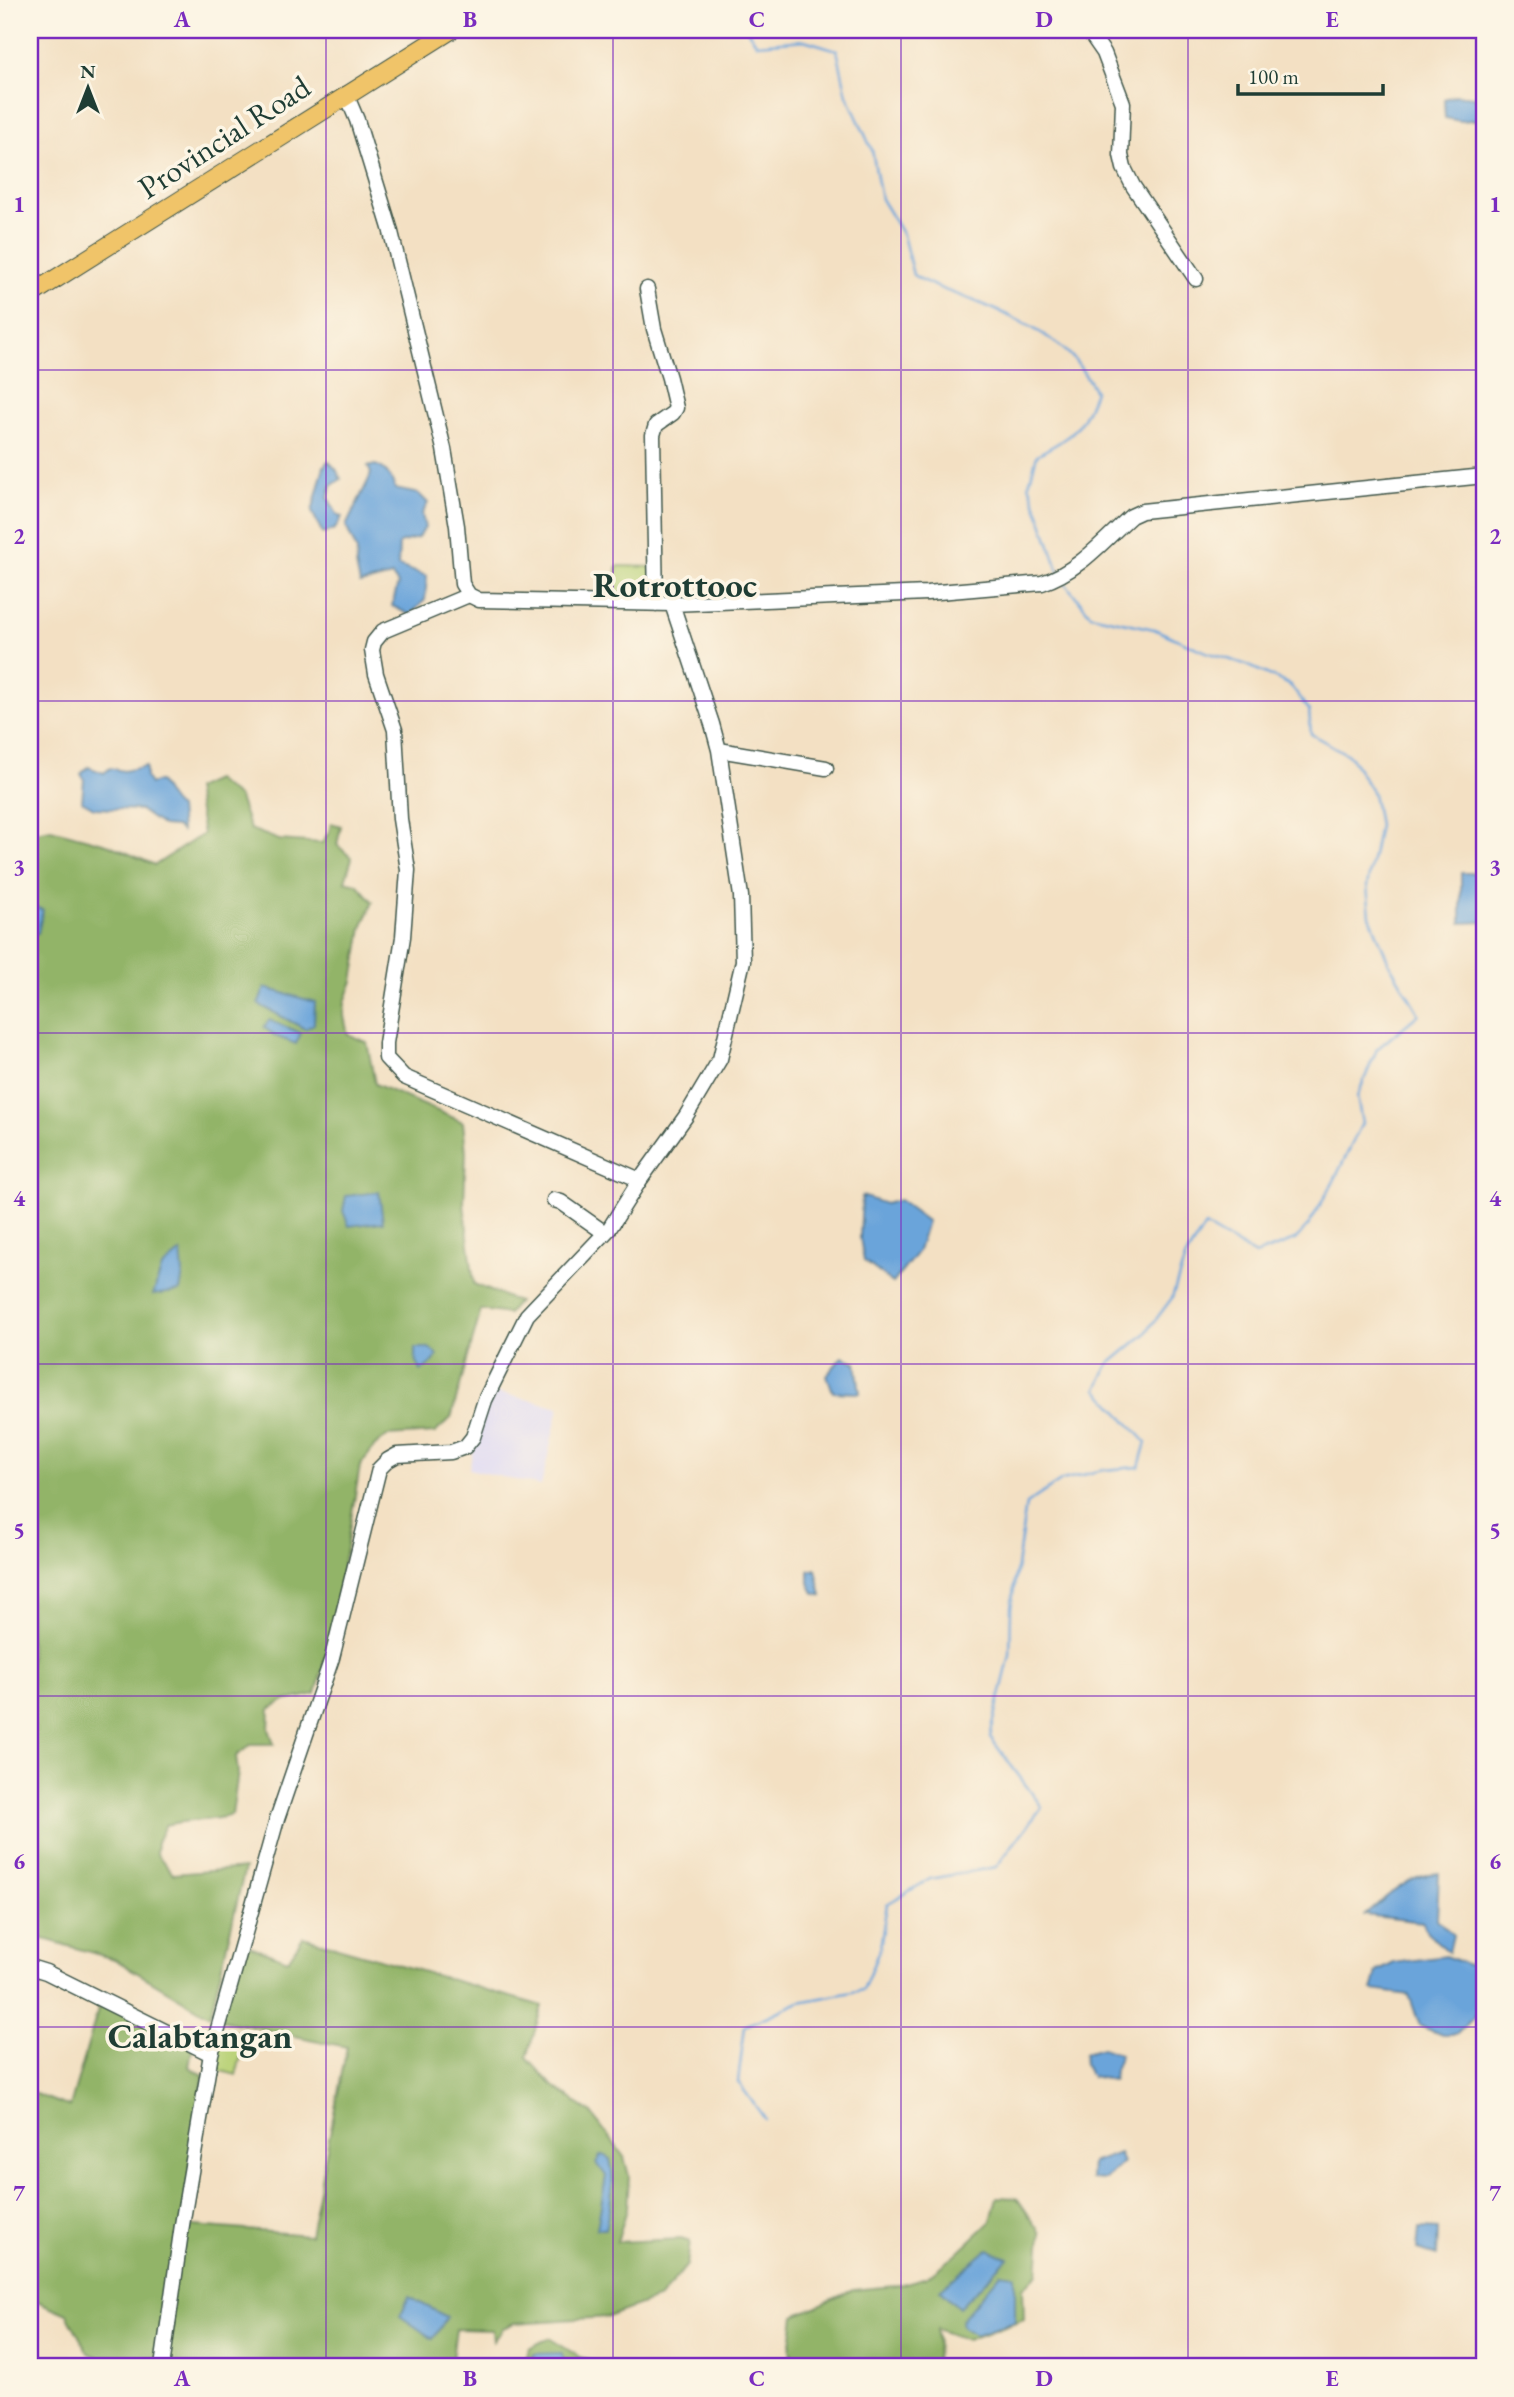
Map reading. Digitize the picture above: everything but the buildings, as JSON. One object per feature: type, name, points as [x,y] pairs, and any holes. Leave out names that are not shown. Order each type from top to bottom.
[{"type":"main road","name":"Provincial Road","points":[[30,295],[451,30]]},
{"type":"street","points":[[1088,30],[1104,52],[1123,103],[1121,155],[1124,168],[1133,186],[1196,279]]},
{"type":"street","points":[[346,94],[358,120],[406,292],[444,449],[457,526],[462,584],[469,595],[479,600],[672,604],[927,593],[1042,583],[1060,577],[1076,567],[1131,516],[1142,511],[1484,476]]},
{"type":"street","points":[[647,289],[654,329],[676,408],[673,414],[654,429],[656,604]]},
{"type":"street","points":[[469,595],[383,631],[374,642],[372,650],[376,674],[395,730],[400,819],[408,870],[403,937],[386,1058],[404,1077],[640,1181]]},
{"type":"street","points":[[162,2367],[182,2225],[211,2054],[277,1819],[332,1658],[379,1469],[397,1455],[451,1452],[465,1447],[527,1315],[605,1233],[685,1116],[720,1059],[743,961],[741,896],[719,750],[672,604]]},
{"type":"street","points":[[719,750],[826,768]]},
{"type":"street","points":[[554,1200],[561,1202],[605,1233]]},
{"type":"street","points":[[30,1967],[46,1972],[211,2054]]},
{"type":"shaded area","points":[[487,1390],[559,1407],[541,1486],[469,1469]]},
{"type":"green space","points":[[617,566],[654,567],[654,602],[616,602]]},
{"type":"green space","points":[[215,780],[239,798],[250,829],[279,840],[322,843],[331,823],[341,826],[337,845],[352,858],[345,881],[357,884],[373,902],[362,928],[353,981],[345,1002],[344,1016],[348,1035],[367,1042],[375,1084],[463,1122],[466,1152],[464,1204],[474,1284],[518,1302],[508,1314],[481,1310],[451,1418],[435,1433],[387,1436],[375,1446],[360,1466],[331,1637],[316,1694],[284,1701],[270,1709],[269,1729],[274,1744],[252,1744],[236,1756],[238,1772],[232,1815],[165,1825],[157,1842],[156,1853],[173,1874],[245,1868],[210,2016],[114,1959],[30,1935],[30,833],[51,829],[107,844],[155,865],[203,834],[195,789]]},
{"type":"green space","points":[[303,1937],[542,2006],[527,2058],[551,2084],[592,2114],[624,2157],[629,2176],[627,2209],[617,2242],[681,2239],[690,2242],[687,2265],[660,2298],[608,2317],[514,2323],[503,2328],[493,2341],[492,2330],[456,2329],[451,2367],[123,2367],[88,2353],[67,2314],[30,2298],[30,2092],[70,2107],[101,1999],[193,2045],[189,2067],[204,2075],[182,2225],[310,2235],[347,2047],[220,2020],[242,1943],[288,1960]]},
{"type":"green space","points":[[225,2029],[247,2034],[236,2075],[214,2069]]},
{"type":"green space","points":[[997,2197],[1017,2198],[1041,2233],[1038,2274],[1023,2288],[1024,2319],[967,2340],[937,2329],[936,2367],[793,2367],[790,2349],[795,2316],[853,2290],[895,2286],[927,2277],[991,2221]]},
{"type":"green space","points":[[549,2338],[580,2357],[614,2367],[524,2367],[529,2348]]},
{"type":"water","points":[[1456,95],[1475,97],[1484,119],[1460,121],[1445,118],[1444,99]]},
{"type":"water","points":[[328,461],[341,479],[331,486],[328,498],[338,516],[342,517],[335,529],[323,534],[312,512],[324,466]]},
{"type":"water","points":[[375,465],[388,474],[395,489],[419,494],[428,503],[422,514],[425,528],[417,538],[399,543],[398,566],[427,576],[425,600],[410,615],[392,606],[398,584],[392,576],[360,584],[356,565],[357,551],[346,526],[369,479],[371,473],[368,467]]},
{"type":"water","points":[[146,766],[146,778],[150,784],[158,781],[179,808],[181,831],[176,827],[163,826],[140,810],[94,808],[82,801],[84,779],[81,774],[88,767],[104,773],[110,768],[124,771]]},
{"type":"water","points":[[1461,873],[1484,873],[1484,922],[1461,923]]},
{"type":"water","points":[[30,905],[43,910],[38,933],[30,935]]},
{"type":"water","points":[[265,988],[315,1002],[314,1024],[305,1029],[258,1004]]},
{"type":"water","points":[[269,1020],[301,1033],[296,1044],[275,1036],[264,1027]]},
{"type":"water","points":[[379,1192],[383,1222],[349,1226],[343,1211],[346,1196]]},
{"type":"water","points":[[862,1196],[885,1204],[899,1200],[927,1221],[918,1251],[893,1283],[864,1261],[860,1238]]},
{"type":"water","points":[[181,1252],[183,1273],[180,1291],[153,1295],[162,1267]]},
{"type":"water","points":[[415,1348],[429,1348],[437,1355],[434,1361],[421,1371],[415,1357]]},
{"type":"water","points":[[842,1357],[856,1362],[860,1393],[833,1392],[827,1375]]},
{"type":"water","points":[[816,1569],[822,1596],[814,1593],[809,1583],[809,1571]]},
{"type":"water","points":[[1439,1873],[1437,1919],[1453,1935],[1449,1952],[1427,1933],[1423,1922],[1365,1915],[1408,1882]]},
{"type":"water","points":[[1445,1956],[1477,1968],[1484,1976],[1484,2007],[1456,2035],[1442,2035],[1420,2026],[1409,1995],[1372,1990],[1377,1972],[1394,1963]]},
{"type":"water","points":[[1102,2048],[1120,2054],[1113,2080],[1091,2076],[1084,2064],[1085,2053]]},
{"type":"water","points":[[1119,2153],[1123,2163],[1105,2180],[1091,2179],[1092,2163]]},
{"type":"water","points":[[603,2155],[610,2159],[612,2186],[605,2229],[597,2229],[606,2176],[597,2163]]},
{"type":"water","points":[[1419,2228],[1438,2229],[1437,2256],[1417,2250]]},
{"type":"water","points":[[988,2249],[1008,2258],[959,2308],[940,2290]]},
{"type":"water","points":[[1001,2273],[1015,2275],[1015,2321],[975,2335],[962,2327],[961,2320]]},
{"type":"water","points":[[409,2297],[447,2317],[433,2339],[400,2316]]},
{"type":"water","points":[[562,2353],[564,2367],[530,2367],[533,2354]]},
{"type":"waterway","points":[[747,30],[757,44],[804,40],[837,50],[847,95],[872,150],[881,199],[903,235],[913,275],[1024,323],[1046,336],[1066,351],[1095,391],[1075,430],[1037,455],[1029,484],[1059,572]]},
{"type":"waterway","points":[[765,2119],[738,2082],[745,2026],[800,2002],[863,1990],[880,1948],[887,1904],[930,1879],[996,1867],[1042,1807],[990,1737],[1010,1655],[1011,1608],[1026,1504],[1062,1480],[1103,1470],[1139,1467],[1146,1442],[1097,1389],[1108,1365],[1145,1334],[1172,1298],[1185,1258],[1205,1226],[1255,1255],[1295,1240],[1308,1226],[1333,1183],[1362,1123],[1357,1097],[1377,1049],[1419,1014],[1389,963],[1370,916],[1367,886],[1379,825],[1373,793],[1350,756],[1311,734],[1309,711],[1290,685],[1247,665],[1206,652],[1154,629],[1091,615],[1064,582]]},
{"type":"district","name":"Rotrottooc","points":[[675,585]]},
{"type":"district","name":"Calabtangan","points":[[200,2036]]}]
